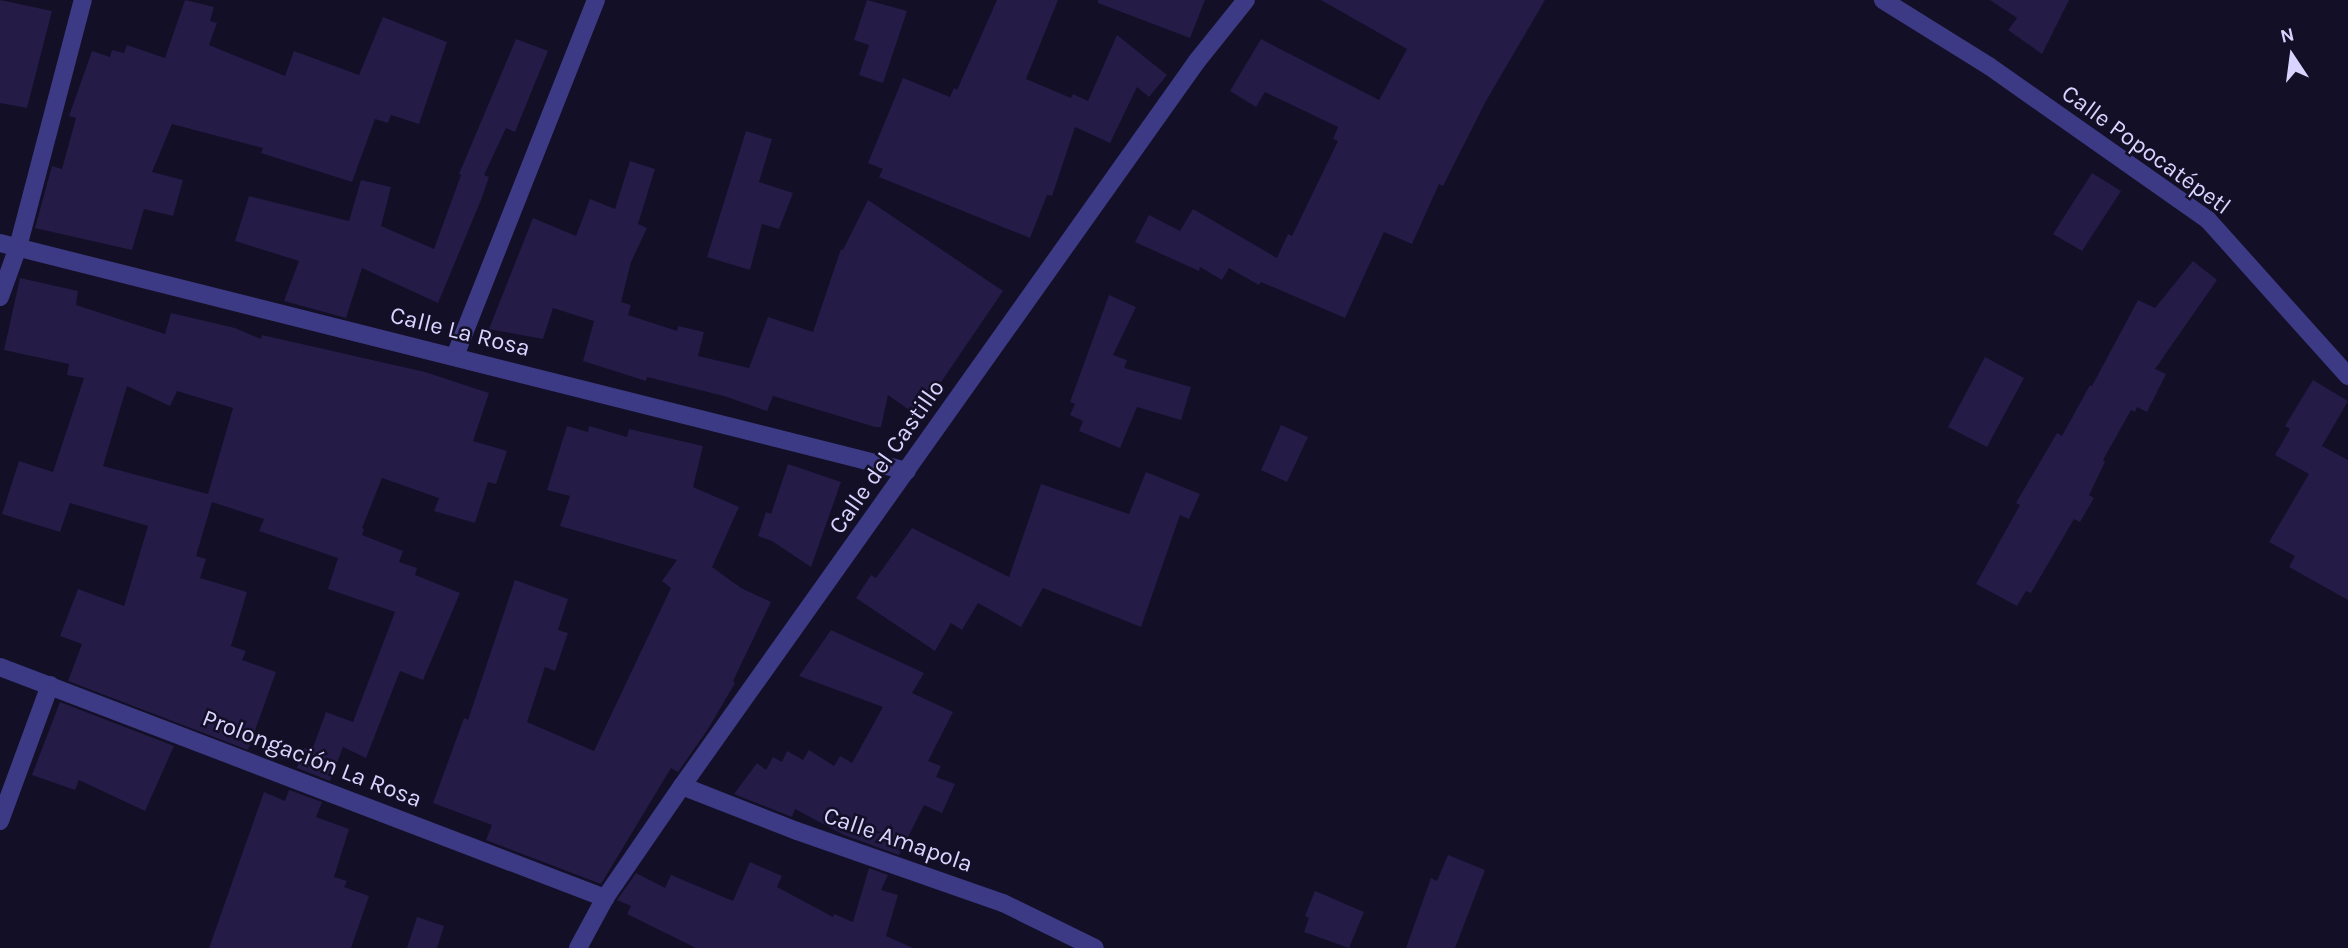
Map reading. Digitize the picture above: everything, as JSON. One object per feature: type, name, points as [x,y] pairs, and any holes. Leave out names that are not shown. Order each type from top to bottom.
[{"type":"street","points":[[0,297],[18,247],[83,0]]},
{"type":"street","points":[[455,356],[596,0]]},
{"type":"street","name":"Calle del Castillo","points":[[578,948],[605,898],[682,786],[1197,61],[1245,0]]},
{"type":"street","name":"Calle Popocatépetl","points":[[1883,0],[1989,66],[2208,220],[2348,376]]},
{"type":"street","name":"Calle La Rosa","points":[[0,243],[907,471]]},
{"type":"street","name":"Prolongación La Rosa","points":[[0,667],[605,898]]},
{"type":"street","points":[[0,821],[50,685]]},
{"type":"street","name":"Calle Amapola","points":[[682,786],[797,831],[1003,903],[1095,948]]},
{"type":"building","points":[[0,0],[52,11],[27,108],[0,103]]},
{"type":"building","points":[[185,0],[214,7],[210,21],[217,23],[209,45],[285,76],[294,51],[359,75],[383,17],[447,42],[419,124],[391,115],[388,123],[375,119],[352,182],[261,153],[263,148],[172,124],[152,172],[183,180],[173,216],[144,209],[132,250],[35,228],[52,166],[62,169],[76,118],[69,116],[92,51],[110,57],[112,50],[124,53],[127,45],[165,58]]},
{"type":"building","points":[[867,0],[907,11],[883,83],[859,75],[869,45],[854,40]]},
{"type":"building","points":[[997,0],[1058,0],[1026,79],[1071,98],[1073,94],[1088,101],[1117,35],[1167,75],[1149,97],[1137,87],[1110,143],[1075,127],[1052,196],[1047,195],[1030,238],[879,177],[883,169],[868,163],[903,78],[950,97],[954,88],[957,90]]},
{"type":"building","points":[[1098,0],[1205,0],[1190,38],[1098,3]]},
{"type":"building","points":[[1321,0],[1545,0],[1486,101],[1443,186],[1439,184],[1412,244],[1384,232],[1345,318],[1261,282],[1259,285],[1229,268],[1222,280],[1200,267],[1199,271],[1135,242],[1149,215],[1180,231],[1193,209],[1277,258],[1288,234],[1292,236],[1338,141],[1333,139],[1338,127],[1265,92],[1256,107],[1230,91],[1261,39],[1379,100],[1407,49]]},
{"type":"building","points":[[1990,0],[2069,0],[2042,54],[2008,30],[2017,18]]},
{"type":"building","points":[[516,39],[548,51],[515,132],[506,128],[484,175],[489,177],[481,200],[438,303],[362,268],[346,318],[284,301],[299,261],[235,241],[249,196],[349,221],[361,180],[391,187],[381,226],[434,249],[461,175],[459,174]]},
{"type":"building","points":[[746,131],[772,139],[759,182],[793,193],[779,229],[762,224],[750,270],[707,257]]},
{"type":"building","points":[[630,161],[655,169],[638,224],[647,228],[631,262],[621,302],[631,305],[628,315],[677,331],[678,326],[704,332],[698,356],[749,368],[768,317],[813,332],[841,249],[843,250],[868,200],[1003,291],[918,416],[888,395],[881,427],[773,396],[767,411],[724,396],[647,377],[646,381],[583,361],[594,321],[553,308],[543,339],[489,329],[533,218],[576,236],[590,199],[615,209]]},
{"type":"building","points":[[2092,173],[2121,191],[2082,251],[2053,234]]},
{"type":"building","points":[[2193,261],[2217,280],[2155,369],[2166,374],[2147,412],[2137,407],[2135,412],[2131,410],[2103,460],[2105,462],[2089,495],[2094,498],[2080,522],[2074,519],[2031,593],[2026,591],[2017,606],[1976,584],[2020,505],[2016,503],[2057,433],[2062,436],[2138,300],[2155,308]]},
{"type":"building","points":[[20,278],[78,291],[76,305],[165,334],[171,313],[235,328],[261,339],[262,335],[425,372],[489,393],[473,441],[507,451],[496,484],[488,482],[475,523],[434,511],[439,498],[382,478],[362,528],[362,535],[403,551],[399,562],[417,568],[415,575],[460,593],[423,680],[400,671],[366,758],[343,747],[330,781],[297,768],[304,748],[312,750],[326,712],[353,722],[395,612],[328,589],[338,558],[259,531],[264,519],[212,502],[196,556],[206,559],[200,578],[247,592],[231,646],[246,651],[242,660],[276,672],[248,750],[68,681],[82,644],[60,636],[78,589],[124,606],[148,526],[70,503],[60,532],[2,514],[19,461],[53,472],[84,378],[67,375],[69,364],[4,350]],"holes":[[[127,386],[170,406],[177,391],[233,408],[208,494],[103,466]]]},
{"type":"building","points":[[1109,295],[1136,307],[1113,355],[1127,360],[1124,368],[1191,387],[1181,420],[1137,407],[1120,448],[1079,431],[1083,421],[1070,415],[1075,404],[1070,402]]},
{"type":"building","points":[[1985,357],[2024,378],[1987,447],[1948,427]]},
{"type":"building","points":[[2313,380],[2348,401],[2322,446],[2348,460],[2348,600],[2289,567],[2295,556],[2269,542],[2309,474],[2275,455],[2290,429],[2285,426]]},
{"type":"building","points":[[1281,425],[1308,437],[1287,482],[1261,470]]},
{"type":"building","points":[[567,426],[588,432],[589,426],[627,437],[629,429],[703,446],[693,487],[739,507],[712,567],[741,588],[771,602],[733,681],[735,683],[708,729],[678,772],[671,768],[601,884],[486,840],[492,825],[433,803],[464,718],[468,720],[515,580],[568,599],[558,630],[568,633],[555,671],[545,667],[527,722],[594,751],[671,588],[662,581],[677,560],[560,526],[570,496],[547,490]]},
{"type":"building","points":[[788,464],[841,482],[811,567],[772,541],[758,536],[766,512],[771,514]]},
{"type":"building","points":[[1146,472],[1200,494],[1189,519],[1180,515],[1141,627],[1043,588],[1021,627],[978,603],[962,630],[951,623],[935,651],[856,598],[871,575],[876,578],[912,528],[1009,577],[1041,484],[1129,514]]},
{"type":"building","points":[[831,630],[924,673],[912,693],[953,712],[928,761],[941,766],[936,777],[955,784],[942,813],[924,805],[899,855],[844,835],[795,809],[792,817],[734,794],[757,763],[766,770],[773,757],[782,762],[787,751],[803,760],[809,750],[834,766],[840,756],[852,763],[883,707],[799,676]]},
{"type":"building","points":[[60,702],[174,746],[145,811],[79,780],[75,790],[32,775]]},
{"type":"building","points":[[289,790],[322,802],[316,817],[349,829],[334,877],[347,881],[344,887],[369,896],[351,948],[209,948],[264,792],[285,801]]},
{"type":"building","points":[[1448,855],[1485,870],[1455,948],[1406,948],[1431,878],[1437,881]]},
{"type":"building","points":[[750,862],[782,876],[777,887],[833,917],[834,914],[853,922],[869,868],[888,875],[881,890],[898,895],[886,936],[913,948],[696,948],[627,914],[631,906],[617,900],[636,873],[665,888],[671,875],[733,901]]},
{"type":"building","points":[[1315,891],[1364,912],[1349,948],[1304,932],[1309,918],[1305,916]]},
{"type":"building","points":[[417,917],[444,926],[437,948],[407,948]]}]
